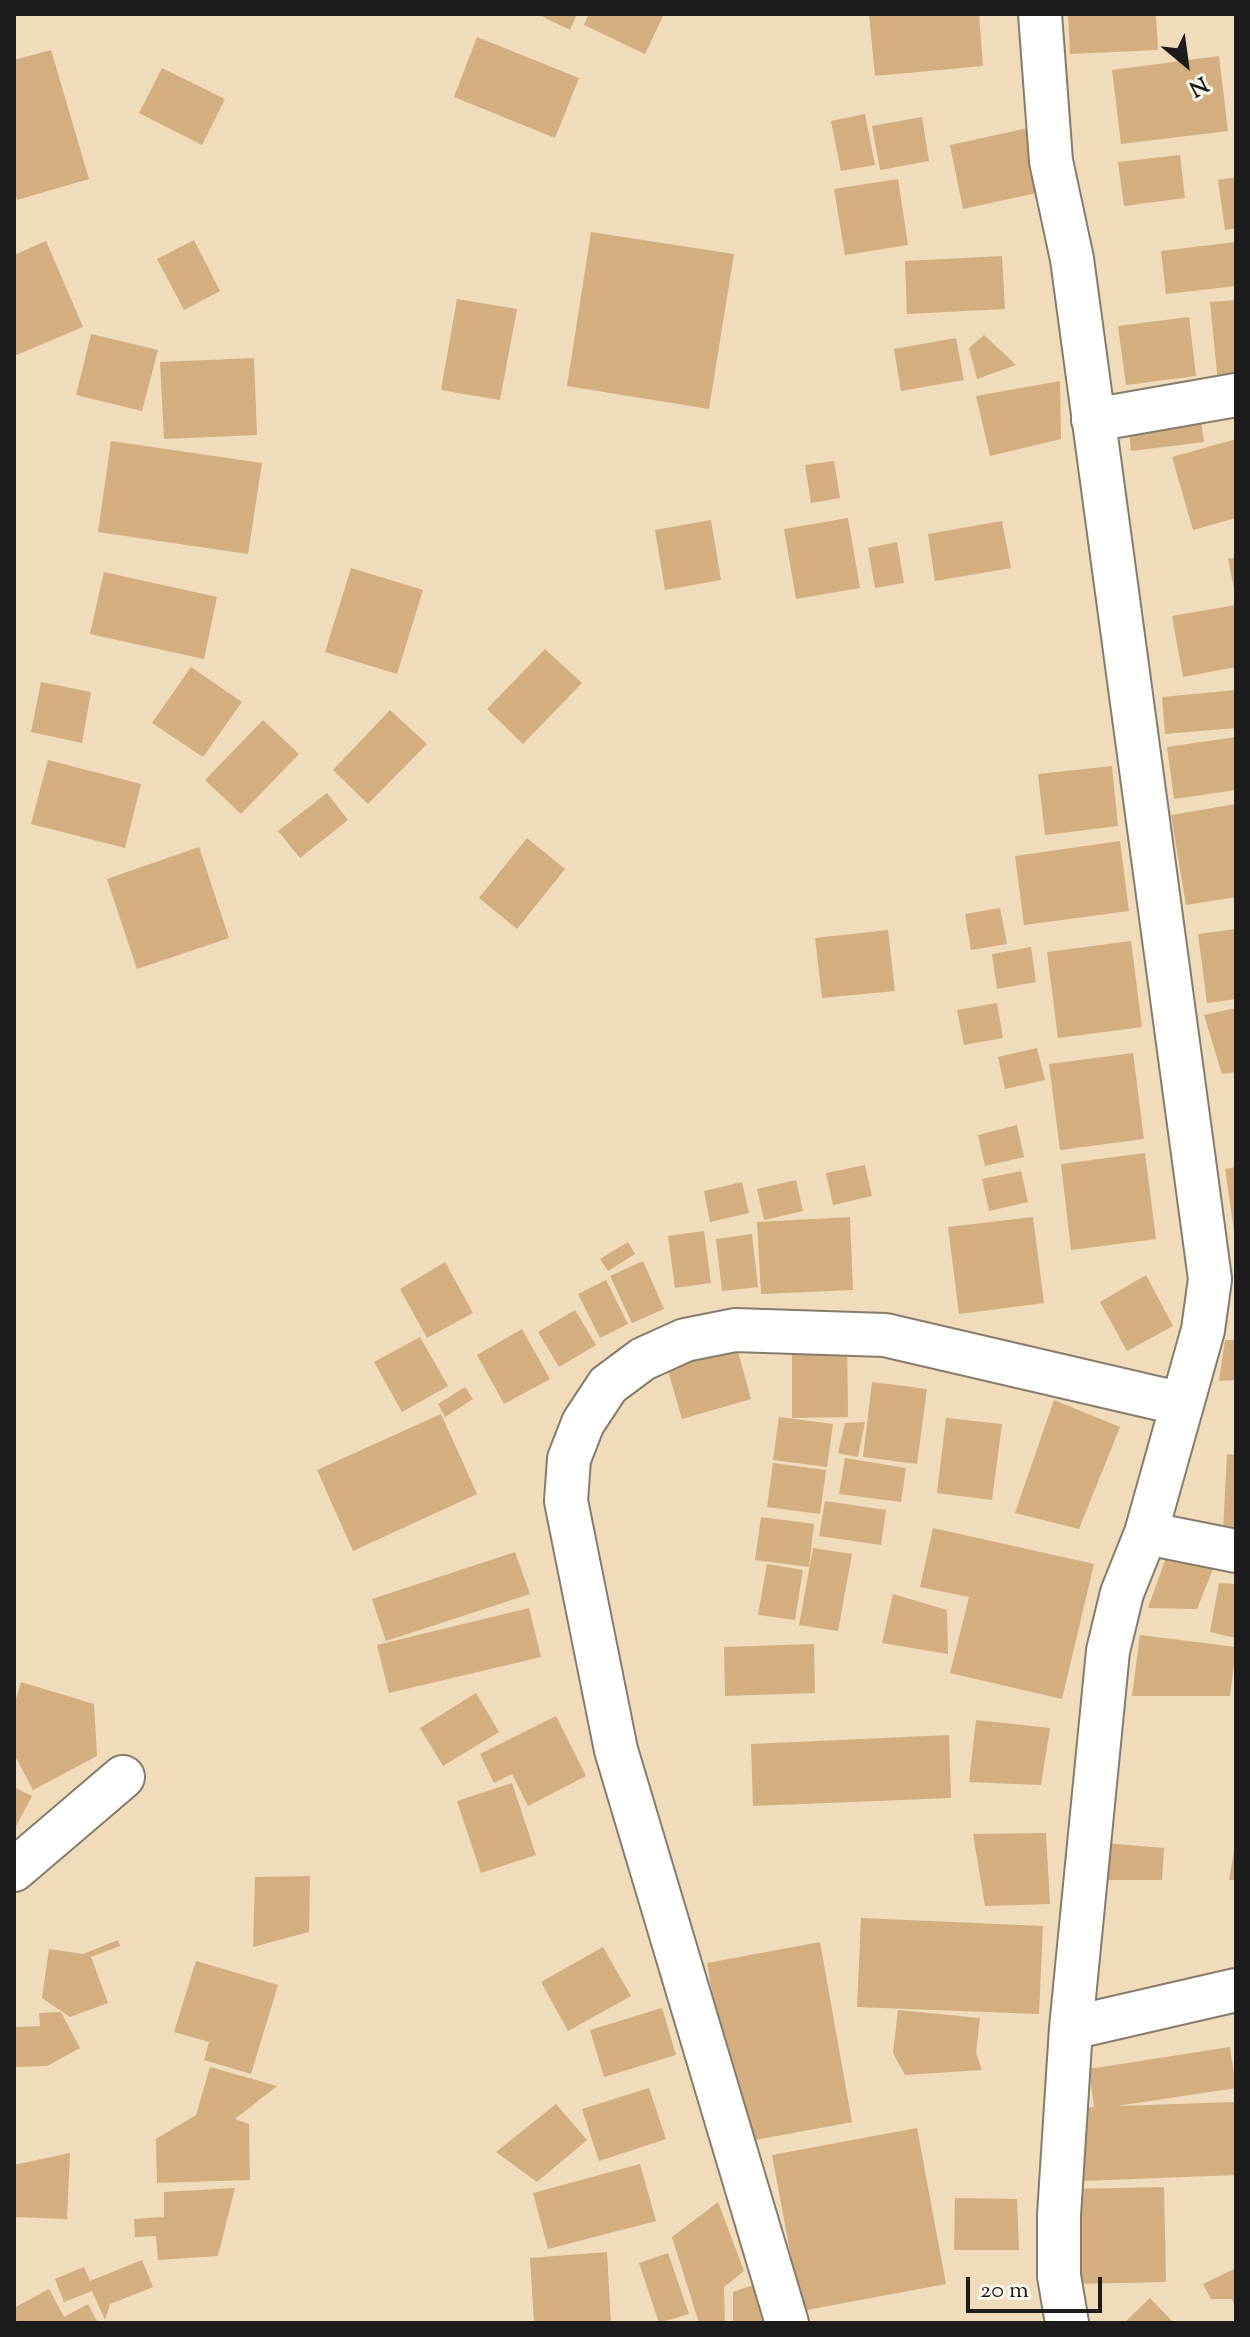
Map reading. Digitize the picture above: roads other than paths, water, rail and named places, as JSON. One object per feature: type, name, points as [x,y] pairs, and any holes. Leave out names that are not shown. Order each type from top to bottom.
[{"type":"street","points":[[1040,14],[1051,161],[1072,259],[1093,420],[1223,1278],[1203,1330],[1146,1533],[1122,1593],[1108,1651],[1071,2028],[1059,2215],[1059,2276],[1067,2323]]},
{"type":"street","points":[[1093,420],[1236,395]]},
{"type":"street","points":[[787,2323],[616,1750],[566,1501],[569,1459],[583,1423],[608,1385],[643,1359],[685,1340],[735,1330],[885,1335],[1182,1404]]},
{"type":"street","points":[[1146,1533],[1236,1551]]},
{"type":"street","points":[[14,1870],[123,1777]]},
{"type":"street","points":[[1071,2028],[1236,1990]]}]
